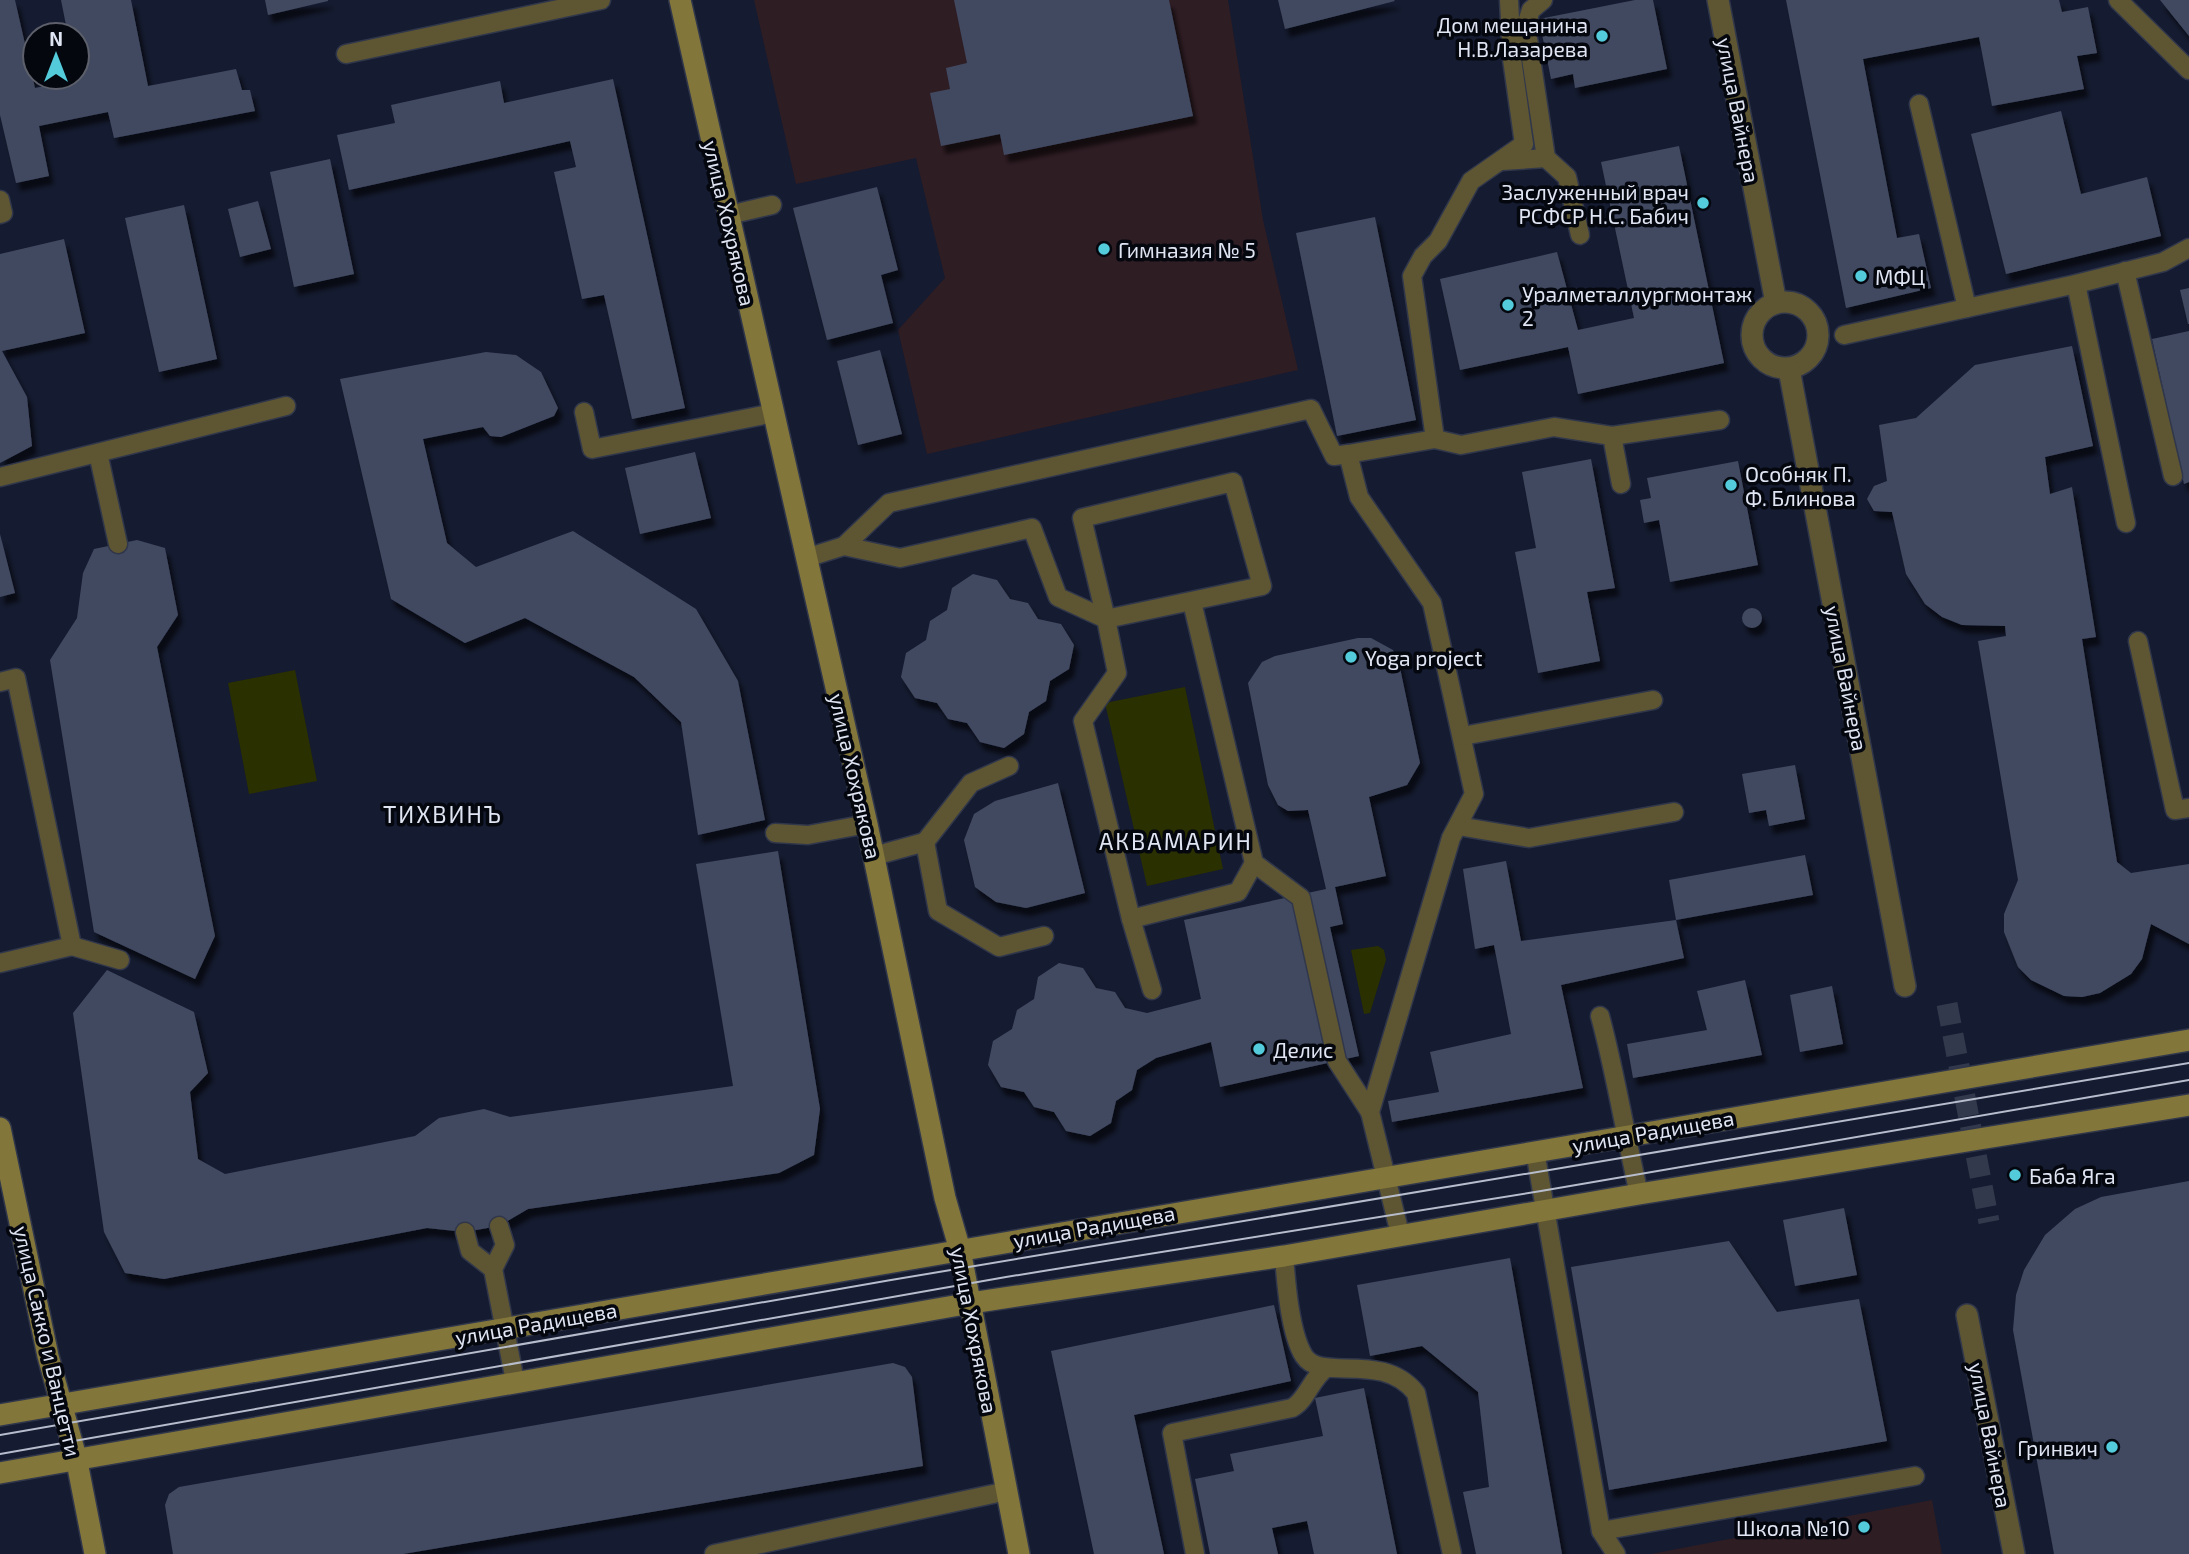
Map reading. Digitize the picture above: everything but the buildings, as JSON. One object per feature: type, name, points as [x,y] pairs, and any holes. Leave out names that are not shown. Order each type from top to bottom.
[{"type":"street","name":"улица Хохрякова","points":[[680,0],[867,824],[945,1198],[960,1250],[1019,1554]]},
{"type":"street","name":"улица Вайнера","points":[[1717,0],[1776,303]]},
{"type":"street","points":[[1776,303],[1791,303],[1805,309],[1815,321],[1819,335],[1815,351],[1804,363],[1789,369],[1769,365],[1756,351],[1752,332],[1759,314],[1776,303]]},
{"type":"street","name":"улица Вайнера","points":[[1789,369],[1905,986]]},
{"type":"street","name":"улица Радищева","points":[[0,1415],[2189,1040]]},
{"type":"street","points":[[0,1473],[76,1457],[971,1303],[1284,1255],[1639,1194],[2189,1105]]},
{"type":"street","name":"улица Сакко и Ванцетти","points":[[0,1128],[48,1356],[76,1457],[95,1554]]},
{"type":"street","name":"улица Вайнера","points":[[1967,1315],[2014,1554]]},
{"type":"lane","points":[[346,54],[601,0]]},
{"type":"lane","points":[[1435,439],[1412,276],[1423,256],[1438,240],[1471,181],[1524,144],[1512,59],[1510,0]]},
{"type":"lane","points":[[1543,0],[1531,10],[1526,25],[1546,158],[1567,177],[1580,234]]},
{"type":"lane","points":[[2118,0],[2189,70]]},
{"type":"lane","points":[[1919,104],[1967,308]]},
{"type":"lane","points":[[1499,161],[1546,158]]},
{"type":"lane","points":[[0,200],[3,213],[0,214]]},
{"type":"lane","points":[[729,215],[772,205]]},
{"type":"lane","points":[[1844,335],[2076,284],[2163,262],[2189,248]]},
{"type":"lane","points":[[2125,271],[2173,476]]},
{"type":"lane","points":[[2076,284],[2126,523]]},
{"type":"lane","points":[[0,477],[286,406]]},
{"type":"lane","points":[[806,558],[844,546],[888,503],[1311,409],[1335,456],[1435,439],[1461,445],[1554,427],[1612,436],[1720,420]]},
{"type":"lane","points":[[584,412],[592,449],[774,413]]},
{"type":"lane","points":[[1612,436],[1621,484]]},
{"type":"lane","points":[[98,453],[118,544]]},
{"type":"lane","points":[[1348,454],[1359,497],[1432,603],[1474,794],[1451,838],[1370,1112]]},
{"type":"lane","points":[[844,546],[900,558],[1032,528],[1058,597],[1106,619],[1262,586],[1233,482],[1082,518],[1106,619],[1117,673],[1083,721],[1131,919],[1152,990]]},
{"type":"lane","points":[[1192,602],[1254,863],[1301,898],[1337,1061],[1370,1112],[1400,1234]]},
{"type":"lane","points":[[2138,642],[2175,810],[2189,807]]},
{"type":"lane","points":[[0,682],[16,678],[72,946]]},
{"type":"lane","points":[[1463,736],[1653,700]]},
{"type":"lane","points":[[874,856],[925,842],[971,783],[1009,766]]},
{"type":"lane","points":[[1458,826],[1529,838],[1674,812]]},
{"type":"lane","points":[[775,833],[808,835],[867,824]]},
{"type":"lane","points":[[925,842],[938,911],[999,947],[1044,936]]},
{"type":"lane","points":[[1131,919],[1238,892],[1254,863]]},
{"type":"lane","points":[[0,963],[72,946],[120,960]]},
{"type":"lane","points":[[1600,1016],[1617,1080],[1639,1194]]},
{"type":"lane","points":[[1535,1152],[1601,1531],[1616,1554]]},
{"type":"lane","points":[[499,1226],[505,1245],[493,1269],[515,1381]]},
{"type":"lane","points":[[465,1231],[470,1251],[493,1269]]},
{"type":"lane","points":[[1284,1255],[1300,1346],[1305,1357],[1313,1364],[1326,1368],[1387,1371],[1402,1378],[1416,1393],[1452,1554]]},
{"type":"lane","points":[[1195,1554],[1172,1433],[1292,1408],[1301,1401],[1309,1384],[1326,1368]]},
{"type":"lane","points":[[1601,1531],[1915,1476]]},
{"type":"lane","points":[[715,1554],[1007,1491]]},
{"type":"shaded area","name":"Гимназия № 5","points":[[754,0],[1228,0],[1263,220],[1298,370],[927,454],[898,330],[945,278],[916,158],[796,184]]},
{"type":"shaded area","name":"Школа №10","points":[[1932,1500],[1942,1554],[1651,1554]]},
{"type":"green space","points":[[295,670],[317,781],[249,794],[228,683]]},
{"type":"green space","points":[[1185,687],[1223,869],[1147,886],[1105,703]]},
{"type":"green space","points":[[1378,946],[1384,950],[1386,960],[1370,1013],[1364,1014],[1351,950]]},
{"type":"tunnel","points":[[1947,1004],[1989,1222]]},
{"type":"tram line","points":[[0,1435],[891,1280],[2189,1063]]},
{"type":"tram line","points":[[0,1454],[1006,1277],[1541,1191],[2189,1080]]},
{"type":"place","name":"Дом мещанина Н.В.Лазарева","points":[[1602,36]]},
{"type":"place","name":"Заслуженный врач РСФСР Н.С. Бабич","points":[[1703,203]]},
{"type":"place","name":"Гимназия № 5","points":[[1104,249]]},
{"type":"place","name":"МФЦ","points":[[1861,276]]},
{"type":"place","name":"Уралметаллургмонтаж 2","points":[[1508,305]]},
{"type":"place","name":"Особняк П. Ф. Блинова","points":[[1731,485]]},
{"type":"place","name":"Yoga projeсt","points":[[1351,657]]},
{"type":"place","name":"Делис","points":[[1259,1049]]},
{"type":"place","name":"Баба Яга","points":[[2015,1175]]},
{"type":"place","name":"Гринвич","points":[[2112,1447]]},
{"type":"place","name":"Школа №10","points":[[1864,1527]]},
{"type":"district","name":"ТИХВИНЪ","points":[[443,814]]},
{"type":"district","name":"АКВАМАРИН","points":[[1176,841]]}]
